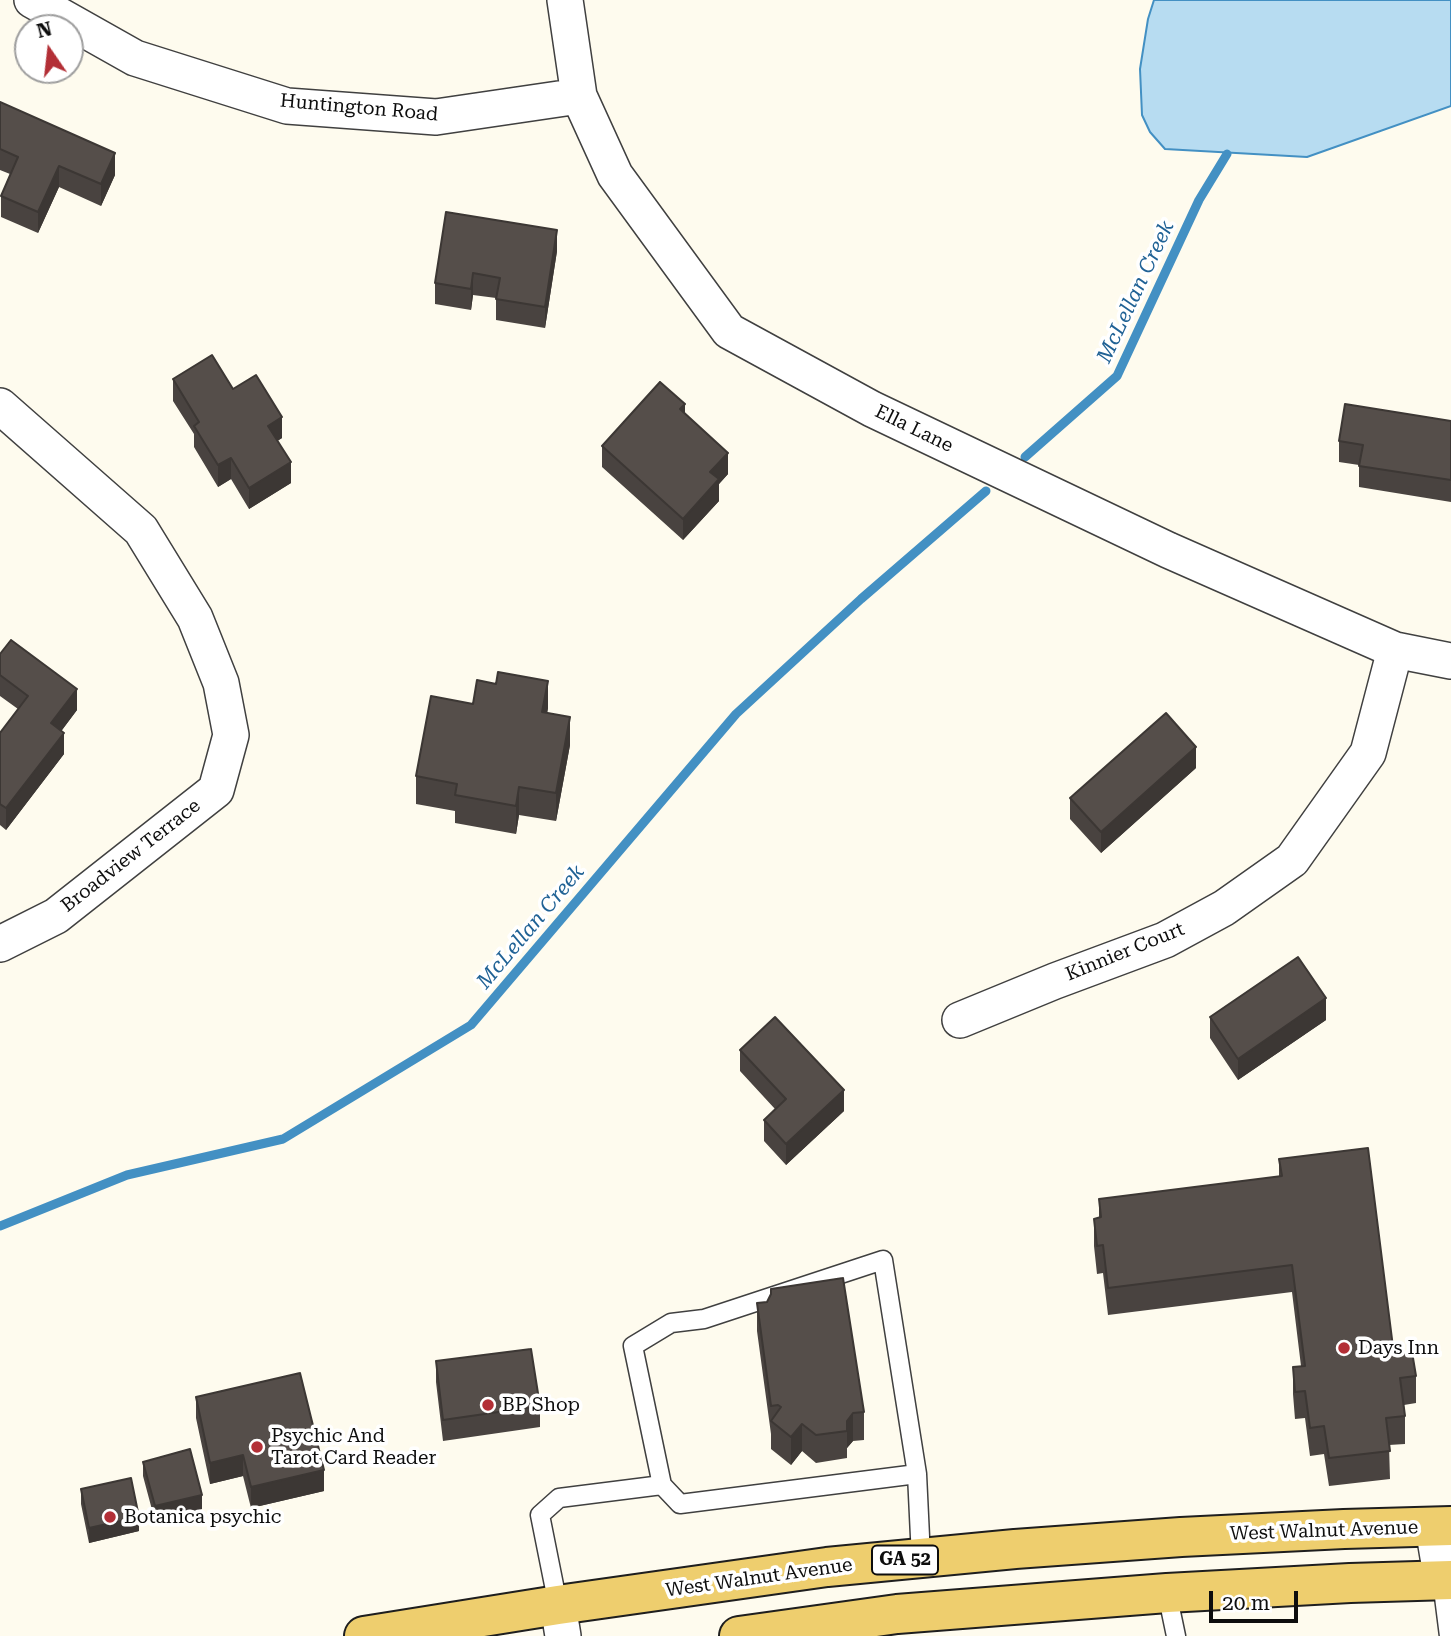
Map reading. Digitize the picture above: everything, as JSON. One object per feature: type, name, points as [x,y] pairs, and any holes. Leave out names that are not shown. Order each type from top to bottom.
[{"type":"main road","name":"West Walnut Avenue","points":[[363,1636],[560,1620],[827,1567],[1181,1537],[1442,1526]]},
{"type":"main road","points":[[739,1636],[897,1614],[1167,1593],[1447,1581]]},
{"type":"street","name":"Huntington Road","points":[[32,0],[135,58],[287,106],[436,117],[579,96]]},
{"type":"street","name":"Ella Lane","points":[[565,0],[579,96],[615,174],[729,331],[872,409],[1168,550],[1395,650],[1451,661]]},
{"type":"street","name":"Broadview Terrace","points":[[0,406],[141,530],[195,618],[221,683],[231,734],[216,790],[56,916],[0,944]]},
{"type":"street","name":"Kinnier Court","points":[[960,1020],[1165,940],[1224,908],[1292,860],[1368,753],[1395,650]]},
{"type":"street","points":[[1442,1526],[1447,1581]]},
{"type":"lane","points":[[918,1474],[680,1504],[662,1485],[634,1346],[671,1323],[704,1319],[883,1260],[918,1474],[921,1559]]},
{"type":"lane","points":[[560,1620],[540,1515],[559,1498],[662,1485]]},
{"type":"lane","points":[[1447,1581],[1450,1636]]},
{"type":"lane","points":[[1167,1593],[1176,1636]]},
{"type":"water","points":[[1154,0],[1451,0],[1451,106],[1307,157],[1165,149],[1150,132],[1142,115],[1140,69],[1148,19]]},
{"type":"building","points":[[0,102],[115,153],[101,184],[59,166],[38,212],[1,196],[18,157],[0,149]]},
{"type":"building","points":[[446,212],[557,230],[545,307],[496,299],[500,278],[473,273],[471,289],[435,283]]},
{"type":"building","points":[[212,355],[233,389],[256,375],[282,417],[268,426],[291,462],[249,488],[231,458],[218,465],[194,426],[199,422],[173,379]]},
{"type":"building","points":[[660,382],[685,404],[680,409],[728,453],[710,472],[719,479],[683,519],[602,446]]},
{"type":"building","points":[[1345,404],[1451,421],[1451,480],[1359,466],[1363,445],[1339,441]]},
{"type":"building","points":[[11,640],[77,689],[51,723],[64,733],[6,808],[0,804],[0,733],[28,696],[0,675],[0,654]]},
{"type":"building","points":[[498,672],[548,681],[542,712],[570,717],[556,793],[519,787],[516,806],[455,795],[457,784],[416,776],[431,696],[473,704],[477,680],[496,684]]},
{"type":"building","points":[[1166,713],[1196,747],[1101,832],[1070,798]]},
{"type":"building","points":[[1298,957],[1326,998],[1238,1059],[1210,1017]]},
{"type":"building","points":[[775,1017],[844,1090],[786,1144],[764,1120],[786,1099],[740,1050]]},
{"type":"building","name":"Days Inn","points":[[1368,1148],[1394,1355],[1412,1352],[1416,1376],[1400,1378],[1405,1416],[1386,1418],[1390,1451],[1329,1458],[1324,1426],[1310,1428],[1305,1391],[1295,1392],[1293,1367],[1305,1366],[1292,1265],[1108,1288],[1103,1245],[1097,1246],[1094,1219],[1101,1217],[1099,1199],[1282,1176],[1279,1159]]},
{"type":"building","points":[[843,1278],[864,1412],[853,1413],[847,1421],[847,1431],[816,1435],[802,1424],[791,1437],[771,1421],[781,1407],[771,1406],[757,1303],[767,1302],[771,1289]]},
{"type":"building","name":"BP Shop","points":[[531,1349],[540,1406],[443,1420],[436,1361]]},
{"type":"building","name":"Psychic And Tarot Card Reader","points":[[300,1373],[324,1470],[251,1487],[243,1455],[210,1463],[196,1397]]},
{"type":"building","points":[[190,1449],[202,1495],[155,1506],[143,1462]]},
{"type":"building","name":"Botanica psychic","points":[[131,1478],[139,1517],[89,1528],[81,1489]]},
{"type":"waterway","name":"McLellan Creek","points":[[1025,457],[1117,376],[1199,200],[1227,154]]},
{"type":"waterway","name":"McLellan Creek","points":[[0,1226],[127,1175],[283,1139],[471,1025],[736,714],[861,599],[986,491]]},
{"type":"place","name":"Days Inn","points":[[1344,1348]]},
{"type":"place","name":"BP Shop","points":[[488,1405]]},
{"type":"place","name":"Psychic And Tarot Card Reader","points":[[257,1447]]},
{"type":"place","name":"Botanica psychic","points":[[110,1517]]}]
